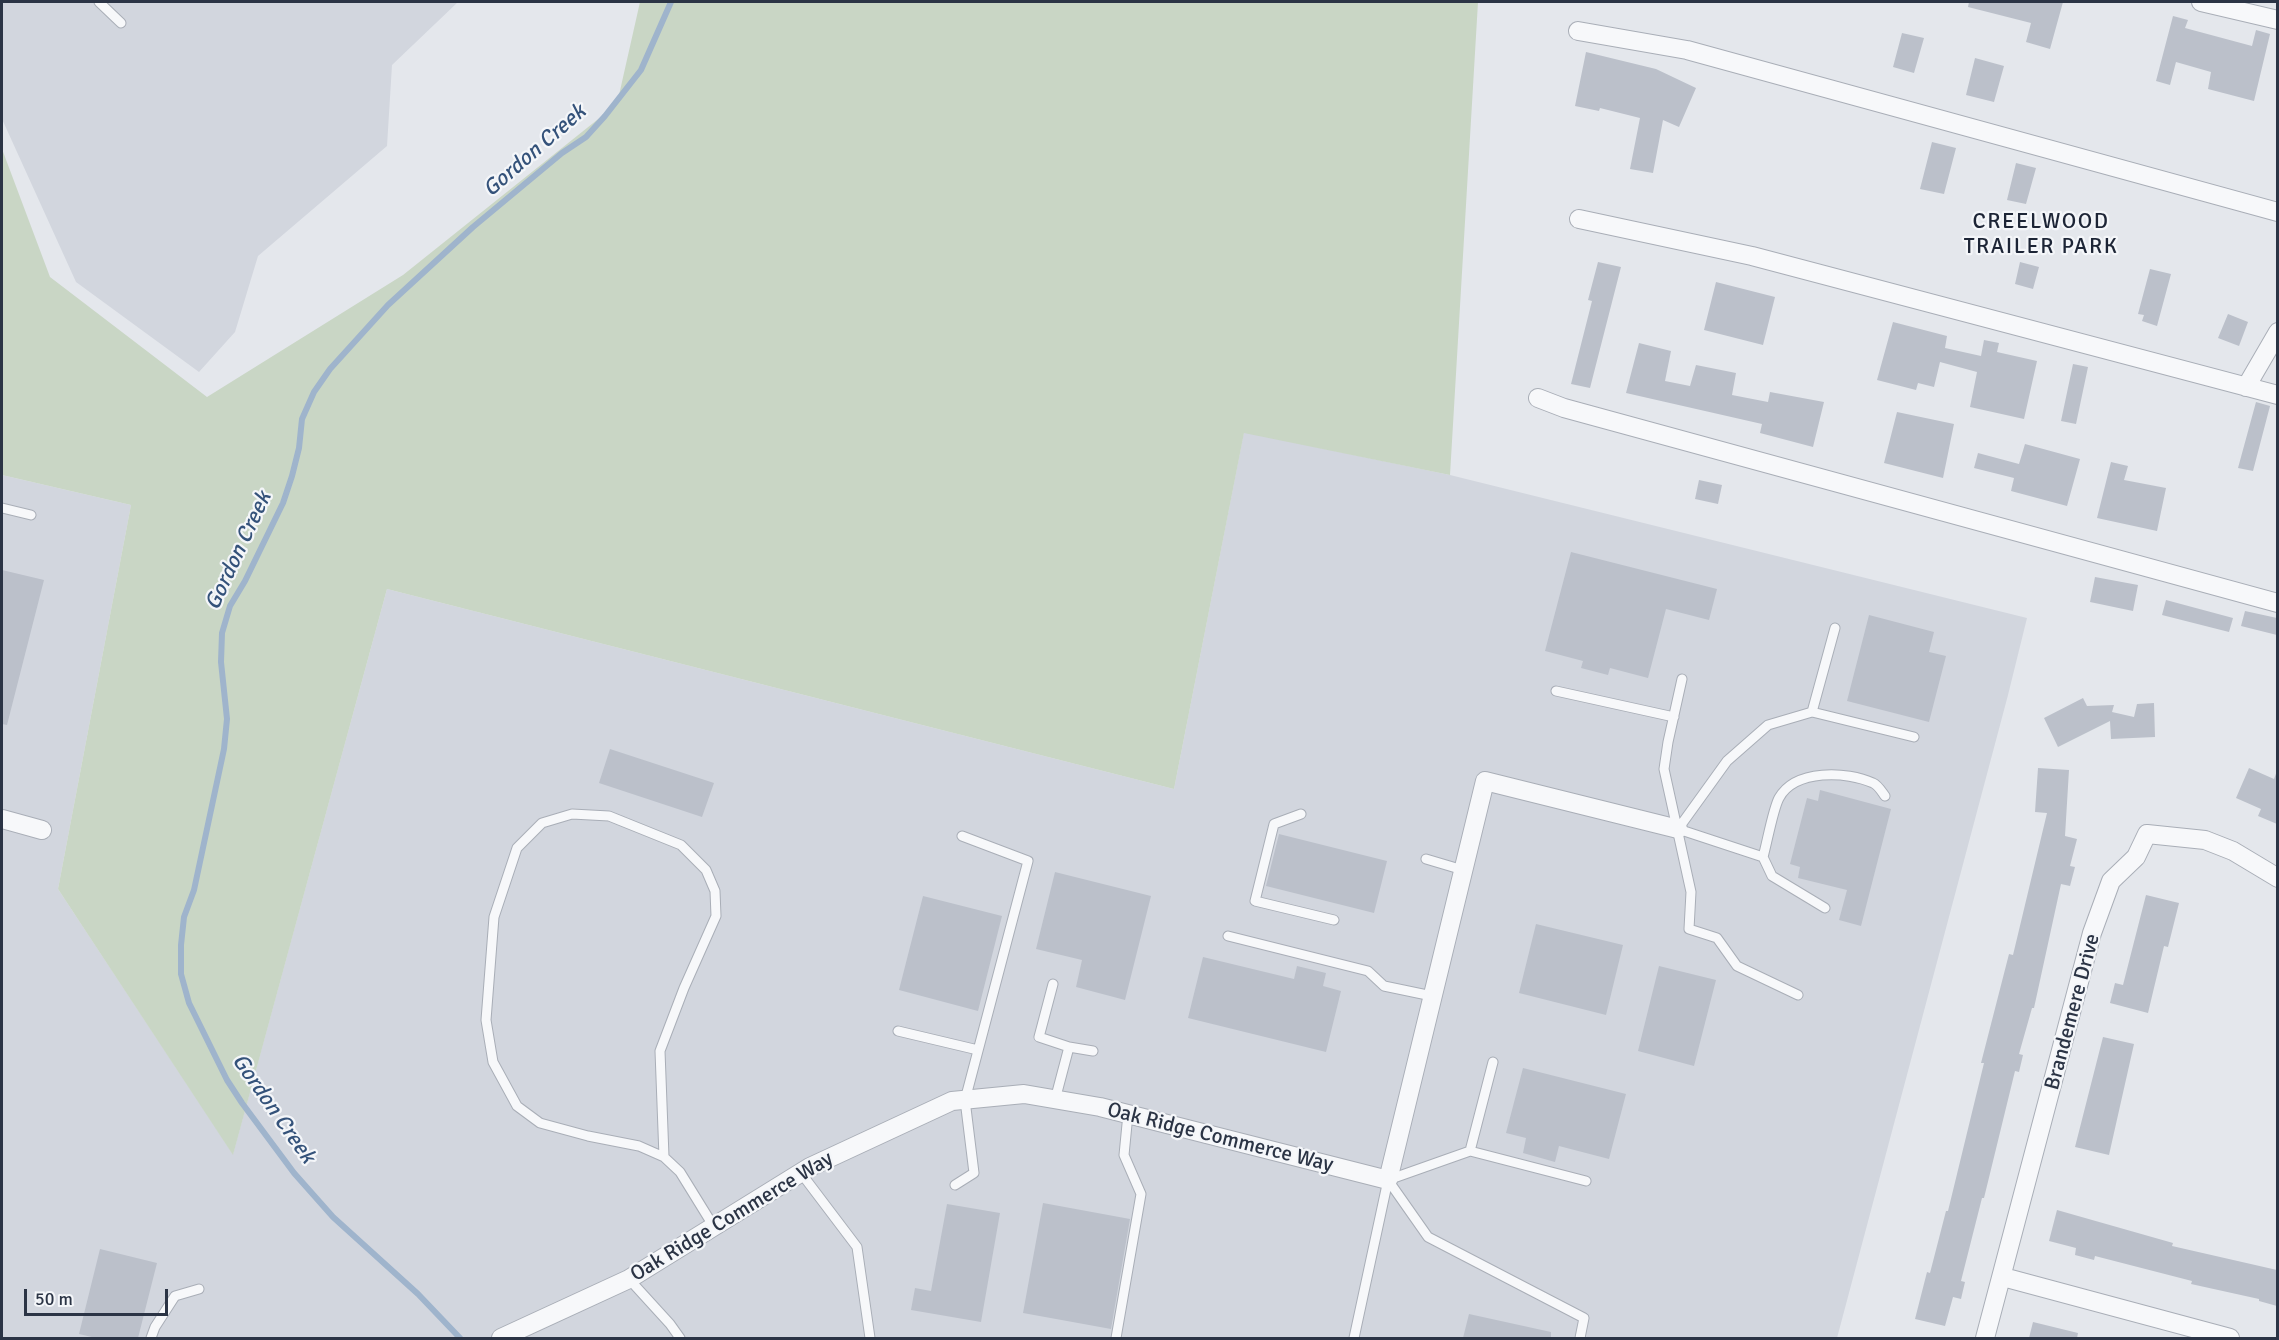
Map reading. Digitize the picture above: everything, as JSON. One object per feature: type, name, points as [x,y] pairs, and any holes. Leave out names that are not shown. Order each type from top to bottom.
[{"type":"street","points":[[2202,2],[2277,20]]},
{"type":"street","points":[[1578,31],[1687,50],[2277,212]]},
{"type":"street","points":[[1579,219],[1752,256],[2277,395]]},
{"type":"street","points":[[2246,387],[2277,332]]},
{"type":"street","points":[[1538,398],[1564,408],[2277,603]]},
{"type":"street","points":[[1388,1180],[1485,781],[1678,829]]},
{"type":"street","points":[[2,819],[42,830]]},
{"type":"street","name":"Brandemere Drive","points":[[1985,1338],[2003,1277],[2092,933],[2111,881],[2136,856],[2147,834],[2205,840],[2233,851],[2277,878]]},
{"type":"street","name":"Oak Ridge Commerce Way","points":[[501,1338],[629,1279],[801,1173],[952,1101],[1024,1094],[1128,1114],[1388,1180]]},
{"type":"street","points":[[2003,1277],[2230,1338]]},
{"type":"lane","points":[[99,2],[121,23]]},
{"type":"lane","points":[[2,508],[31,515]]},
{"type":"lane","points":[[1812,712],[1835,628]]},
{"type":"lane","points":[[1682,679],[1664,769],[1691,892],[1689,929],[1717,938],[1737,966],[1798,995]]},
{"type":"lane","points":[[1556,691],[1674,717]]},
{"type":"lane","points":[[1678,829],[1727,761],[1768,725],[1812,712],[1914,737]]},
{"type":"lane","points":[[1825,908],[1772,876],[1763,857],[1779,798],[1794,784],[1815,775],[1838,774],[1875,783],[1885,796]]},
{"type":"lane","points":[[664,1157],[660,1051],[684,988],[716,916],[715,891],[706,870],[681,845],[609,816],[572,814],[542,823],[518,848],[494,917],[486,1020],[493,1062],[517,1106],[540,1124],[639,1146],[664,1157],[680,1172],[714,1227]]},
{"type":"lane","points":[[1301,814],[1274,824],[1255,901],[1334,920]]},
{"type":"lane","points":[[1678,829],[1763,857]]},
{"type":"lane","points":[[955,1185],[974,1173],[965,1100],[1028,861],[962,836]]},
{"type":"lane","points":[[1425,859],[1463,870]]},
{"type":"lane","points":[[1228,936],[1368,971],[1384,986],[1432,996]]},
{"type":"lane","points":[[1053,984],[1039,1037],[1069,1047],[1093,1051]]},
{"type":"lane","points":[[898,1031],[978,1050]]},
{"type":"lane","points":[[1055,1100],[1069,1047]]},
{"type":"lane","points":[[1470,1151],[1493,1062]]},
{"type":"lane","points":[[1116,1338],[1142,1194],[1124,1155],[1128,1114]]},
{"type":"lane","points":[[1388,1180],[1470,1151],[1586,1181]]},
{"type":"lane","points":[[801,1173],[857,1247],[870,1338]]},
{"type":"lane","points":[[1354,1338],[1388,1180]]},
{"type":"lane","points":[[1388,1180],[1428,1237],[1584,1318],[1580,1338]]},
{"type":"lane","points":[[629,1279],[680,1338]]},
{"type":"lane","points":[[152,1338],[175,1296],[199,1289]]},
{"type":"shaded area","points":[[2,2],[458,2],[392,65],[387,146],[258,256],[235,332],[199,372],[76,282],[2,119]]},
{"type":"shaded area","points":[[1244,432],[1450,475],[2027,618],[1837,1338],[2,1338],[2,475],[131,505],[58,889],[233,1154],[387,589],[1174,789]]},
{"type":"green space","points":[[640,2],[1478,2],[1450,475],[1244,433],[1174,789],[387,589],[233,1155],[58,889],[131,505],[2,475],[2,149],[50,277],[207,397],[403,275],[617,104]]},
{"type":"building","points":[[1969,2],[2063,2],[2050,49],[2026,42],[2031,23],[1968,7]]},
{"type":"building","points":[[2173,16],[2188,20],[2185,28],[2252,46],[2256,30],[2270,34],[2254,101],[2208,89],[2211,72],[2176,62],[2170,85],[2156,81]]},
{"type":"building","points":[[1902,33],[1924,38],[1914,73],[1893,67]]},
{"type":"building","points":[[1586,52],[1656,69],[1696,88],[1679,127],[1663,120],[1653,173],[1630,169],[1640,118],[1600,108],[1599,111],[1575,106]]},
{"type":"building","points":[[1975,58],[2004,66],[1994,102],[1966,95]]},
{"type":"building","points":[[1932,142],[1956,148],[1944,194],[1920,189]]},
{"type":"building","points":[[2016,163],[2036,168],[2026,204],[2007,200]]},
{"type":"building","points":[[1598,262],[1621,267],[1590,388],[1571,384],[1592,301],[1588,300]]},
{"type":"building","points":[[2020,262],[2039,267],[2033,289],[2015,284]]},
{"type":"building","points":[[2150,269],[2171,274],[2157,326],[2142,321],[2144,315],[2138,314]]},
{"type":"building","points":[[1716,282],[1775,297],[1763,345],[1704,330]]},
{"type":"building","points":[[2228,314],[2248,322],[2239,346],[2218,338]]},
{"type":"building","points":[[1893,322],[1947,336],[1945,348],[1981,356],[1984,340],[1999,343],[1997,352],[2037,361],[2024,419],[1970,407],[1977,372],[1940,362],[1934,387],[1918,383],[1916,390],[1877,380]]},
{"type":"building","points":[[1639,343],[1671,351],[1665,381],[1690,386],[1696,365],[1736,373],[1732,395],[1768,402],[1770,392],[1824,402],[1813,447],[1760,433],[1762,424],[1626,393]]},
{"type":"building","points":[[2073,364],[2088,367],[2076,424],[2061,421]]},
{"type":"building","points":[[2256,402],[2270,406],[2253,471],[2238,468]]},
{"type":"building","points":[[1897,412],[1954,424],[1943,478],[1884,463]]},
{"type":"building","points":[[2025,444],[2080,459],[2067,506],[2011,491],[2014,478],[1974,468],[1978,453],[2019,464]]},
{"type":"building","points":[[2111,462],[2128,466],[2124,480],[2166,488],[2157,531],[2097,518]]},
{"type":"building","points":[[1699,480],[1722,485],[1718,504],[1695,499]]},
{"type":"building","points":[[1571,552],[1717,589],[1709,620],[1666,609],[1648,678],[1610,668],[1608,675],[1581,668],[1583,661],[1545,651]]},
{"type":"building","points":[[2,570],[44,580],[7,725],[2,724]]},
{"type":"building","points":[[2095,577],[2138,585],[2133,611],[2090,602]]},
{"type":"building","points":[[2166,600],[2233,618],[2229,632],[2162,615]]},
{"type":"building","points":[[2245,611],[2277,618],[2277,635],[2241,626]]},
{"type":"building","points":[[1869,615],[1934,632],[1929,652],[1946,656],[1929,722],[1847,701]]},
{"type":"building","points":[[2083,698],[2087,706],[2114,705],[2112,712],[2134,717],[2137,704],[2154,703],[2155,737],[2111,739],[2110,721],[2058,747],[2044,718]]},
{"type":"building","points":[[610,749],[714,783],[702,817],[599,783]]},
{"type":"building","points":[[2038,768],[2069,770],[2065,836],[2077,839],[2070,866],[2075,867],[2070,886],[2061,884],[2034,1008],[2032,1008],[2019,1054],[2023,1055],[2019,1072],[2015,1071],[1961,1281],[1965,1282],[1961,1299],[1953,1297],[1945,1326],[1915,1319],[1927,1272],[1930,1273],[1946,1211],[1948,1211],[1984,1063],[1981,1063],[2009,954],[2013,955],[2047,813],[2035,812]]},
{"type":"building","points":[[2249,768],[2274,779],[2277,771],[2277,824],[2258,816],[2261,809],[2236,798]]},
{"type":"building","points":[[1820,790],[1891,809],[1861,926],[1839,920],[1847,890],[1798,878],[1800,867],[1790,864],[1807,798],[1818,801]]},
{"type":"building","points":[[1279,834],[1387,861],[1374,913],[1266,886]]},
{"type":"building","points":[[1055,872],[1151,896],[1125,1000],[1076,987],[1082,960],[1036,949]]},
{"type":"building","points":[[2146,895],[2179,903],[2168,947],[2164,946],[2148,1013],[2110,1003],[2115,983],[2123,985]]},
{"type":"building","points":[[923,896],[1002,916],[978,1011],[899,990]]},
{"type":"building","points":[[1536,924],[1623,945],[1606,1015],[1519,993]]},
{"type":"building","points":[[1203,957],[1294,979],[1297,966],[1326,973],[1323,986],[1341,991],[1326,1052],[1188,1018]]},
{"type":"building","points":[[1659,966],[1716,980],[1694,1066],[1638,1051]]},
{"type":"building","points":[[2103,1037],[2134,1044],[2109,1155],[2075,1147]]},
{"type":"building","points":[[1523,1068],[1626,1094],[1609,1159],[1559,1146],[1555,1162],[1523,1153],[1526,1138],[1506,1133]]},
{"type":"building","points":[[1043,1203],[1130,1219],[1111,1329],[1023,1313]]},
{"type":"building","points":[[947,1204],[1000,1213],[981,1322],[911,1310],[915,1288],[931,1291]]},
{"type":"building","points":[[2057,1210],[2173,1243],[2172,1246],[2277,1270],[2277,1306],[2259,1301],[2259,1299],[2191,1284],[2192,1281],[2095,1256],[2094,1260],[2075,1255],[2076,1248],[2049,1241]]},
{"type":"building","points":[[100,1249],[157,1263],[138,1338],[96,1338],[79,1334]]},
{"type":"building","points":[[1469,1314],[1551,1332],[1551,1338],[1463,1338]]},
{"type":"building","points":[[2033,1322],[2078,1333],[2077,1338],[2029,1338]]},
{"type":"waterway","name":"Gordon Creek","points":[[460,1338],[418,1294],[333,1217],[294,1173],[227,1080],[189,1003],[181,974],[181,945],[184,917],[194,890],[224,749],[227,719],[221,662],[222,633],[230,606],[245,581],[283,503],[299,448],[302,419],[314,392],[330,369],[388,305],[473,227],[562,153],[586,137],[641,70],[671,2]]},
{"type":"district","name":"CREELWOOD TRAILER PARK","points":[[2041,234]]}]
